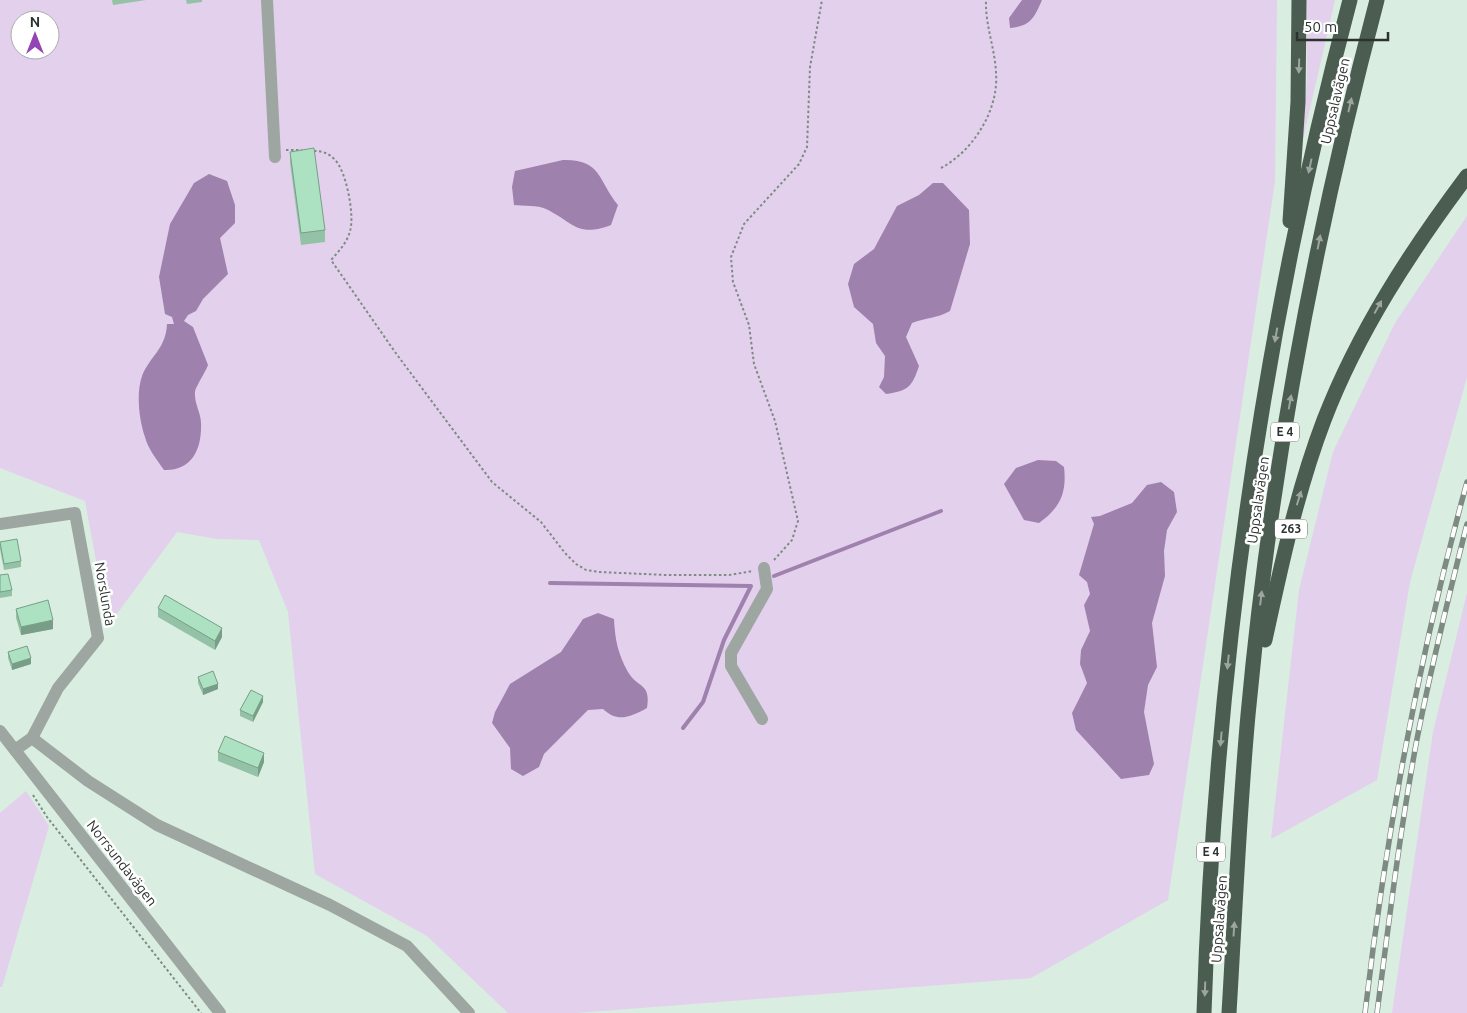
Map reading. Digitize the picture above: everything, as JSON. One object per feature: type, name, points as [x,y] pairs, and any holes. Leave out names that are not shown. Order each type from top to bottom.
[{"type":"highway","points":[[1282,299],[1296,147],[1300,53],[1299,0]]},
{"type":"highway","name":"Uppsalavägen","points":[[1204,1013],[1212,842],[1235,600],[1251,485],[1282,299],[1316,137],[1350,0]]},
{"type":"highway","name":"Uppsalavägen","points":[[1229,1013],[1248,716],[1275,498],[1308,302],[1339,152],[1376,0]]},
{"type":"highway","name":"263","points":[[1248,716],[1287,542],[1324,420],[1355,350],[1380,303],[1429,227],[1467,176]]},
{"type":"street","points":[[268,0],[275,153]]},
{"type":"street","name":"Norslunda","points":[[0,524],[75,512],[98,638],[58,688],[32,738]]},
{"type":"street","points":[[762,719],[731,666],[731,653],[767,589],[764,568]]},
{"type":"street","name":"Norrsundavägen","points":[[0,731],[220,1013]]},
{"type":"street","points":[[15,750],[32,738],[88,781],[157,825],[330,904],[408,946],[469,1013]]},
{"type":"path","points":[[314,151],[324,151],[336,161],[351,199],[351,230],[344,244],[331,260],[335,267],[400,360],[492,482],[541,522],[576,564],[586,570],[599,572],[666,575],[729,575],[764,568],[792,540],[798,521],[775,421],[754,364],[749,325],[733,282],[731,257],[744,224],[799,164],[807,147],[810,67],[822,0]]},
{"type":"path","points":[[941,168],[953,162],[962,152],[983,124],[991,107],[996,72],[988,29],[986,0]]},
{"type":"path","points":[[275,153],[304,150]]},
{"type":"path","points":[[32,793],[47,817],[201,1013]]},
{"type":"shaded area","points":[[0,0],[1277,0],[1275,181],[1168,900],[1031,978],[576,1013],[508,1013],[427,936],[315,874],[288,612],[259,540],[217,539],[177,532],[108,626],[85,501],[0,468]]},
{"type":"shaded area","points":[[1022,0],[1042,0],[1031,20],[1023,25],[1010,28],[1009,18]]},
{"type":"shaded area","points":[[1306,0],[1335,0],[1302,143],[1307,79]]},
{"type":"shaded area","points":[[563,160],[585,163],[598,173],[618,205],[611,225],[600,229],[583,229],[543,208],[514,205],[512,187],[515,171]]},
{"type":"shaded area","points":[[209,174],[227,181],[235,205],[235,223],[220,238],[228,274],[203,299],[196,311],[188,315],[184,321],[193,327],[208,365],[195,392],[201,419],[200,441],[193,457],[182,467],[164,470],[146,441],[139,406],[140,383],[145,369],[164,340],[167,324],[174,324],[172,317],[165,314],[159,277],[170,224],[194,183]]},
{"type":"shaded area","points":[[933,183],[943,183],[969,210],[970,244],[950,311],[912,323],[906,337],[919,366],[914,379],[908,387],[886,394],[879,387],[884,377],[885,356],[876,343],[873,324],[854,307],[848,284],[854,264],[874,249],[897,206],[919,195]]},
{"type":"shaded area","points":[[1467,216],[1467,377],[1410,582],[1377,780],[1271,839],[1299,590],[1333,452],[1395,323]]},
{"type":"shaded area","points":[[1038,460],[1056,461],[1064,467],[1065,476],[1063,492],[1057,506],[1039,523],[1024,520],[1004,484],[1016,468]]},
{"type":"shaded area","points":[[1161,482],[1174,492],[1177,512],[1167,530],[1164,551],[1165,576],[1152,623],[1157,667],[1148,685],[1144,712],[1154,764],[1149,775],[1121,779],[1076,730],[1072,713],[1087,683],[1080,664],[1081,650],[1090,631],[1084,605],[1090,594],[1087,582],[1079,575],[1094,524],[1091,517],[1100,516],[1132,503],[1147,485]]},
{"type":"shaded area","points":[[1467,593],[1467,1013],[1392,1013],[1433,732]]},
{"type":"shaded area","points":[[598,613],[614,619],[619,653],[628,672],[645,690],[648,700],[647,708],[624,717],[614,716],[603,709],[588,710],[544,754],[539,767],[523,776],[511,769],[510,748],[492,723],[495,712],[510,684],[561,652],[583,619]]},
{"type":"shaded area","points":[[26,791],[49,826],[2,987],[0,987],[0,813]]},
{"type":"building","points":[[314,148],[325,230],[301,233],[290,152]]},
{"type":"building","points":[[17,539],[21,561],[4,564],[0,542]]},
{"type":"building","points":[[8,574],[12,590],[0,592],[0,575]]},
{"type":"building","points":[[165,595],[222,628],[215,641],[158,608]]},
{"type":"building","points":[[48,600],[53,620],[21,627],[16,609]]},
{"type":"building","points":[[27,646],[31,658],[12,664],[8,652]]},
{"type":"building","points":[[213,671],[218,684],[203,689],[198,677]]},
{"type":"building","points":[[251,690],[263,696],[253,716],[240,710]]},
{"type":"building","points":[[225,736],[264,753],[258,768],[218,752]]},
{"type":"waterway","points":[[774,576],[941,511]]},
{"type":"waterway","points":[[550,583],[751,586],[724,640],[703,702],[683,728]]},
{"type":"railway","points":[[1365,1013],[1383,879],[1406,746],[1434,613],[1467,482]]},
{"type":"railway","points":[[1377,1013],[1400,841],[1417,739],[1434,658],[1467,524]]}]
